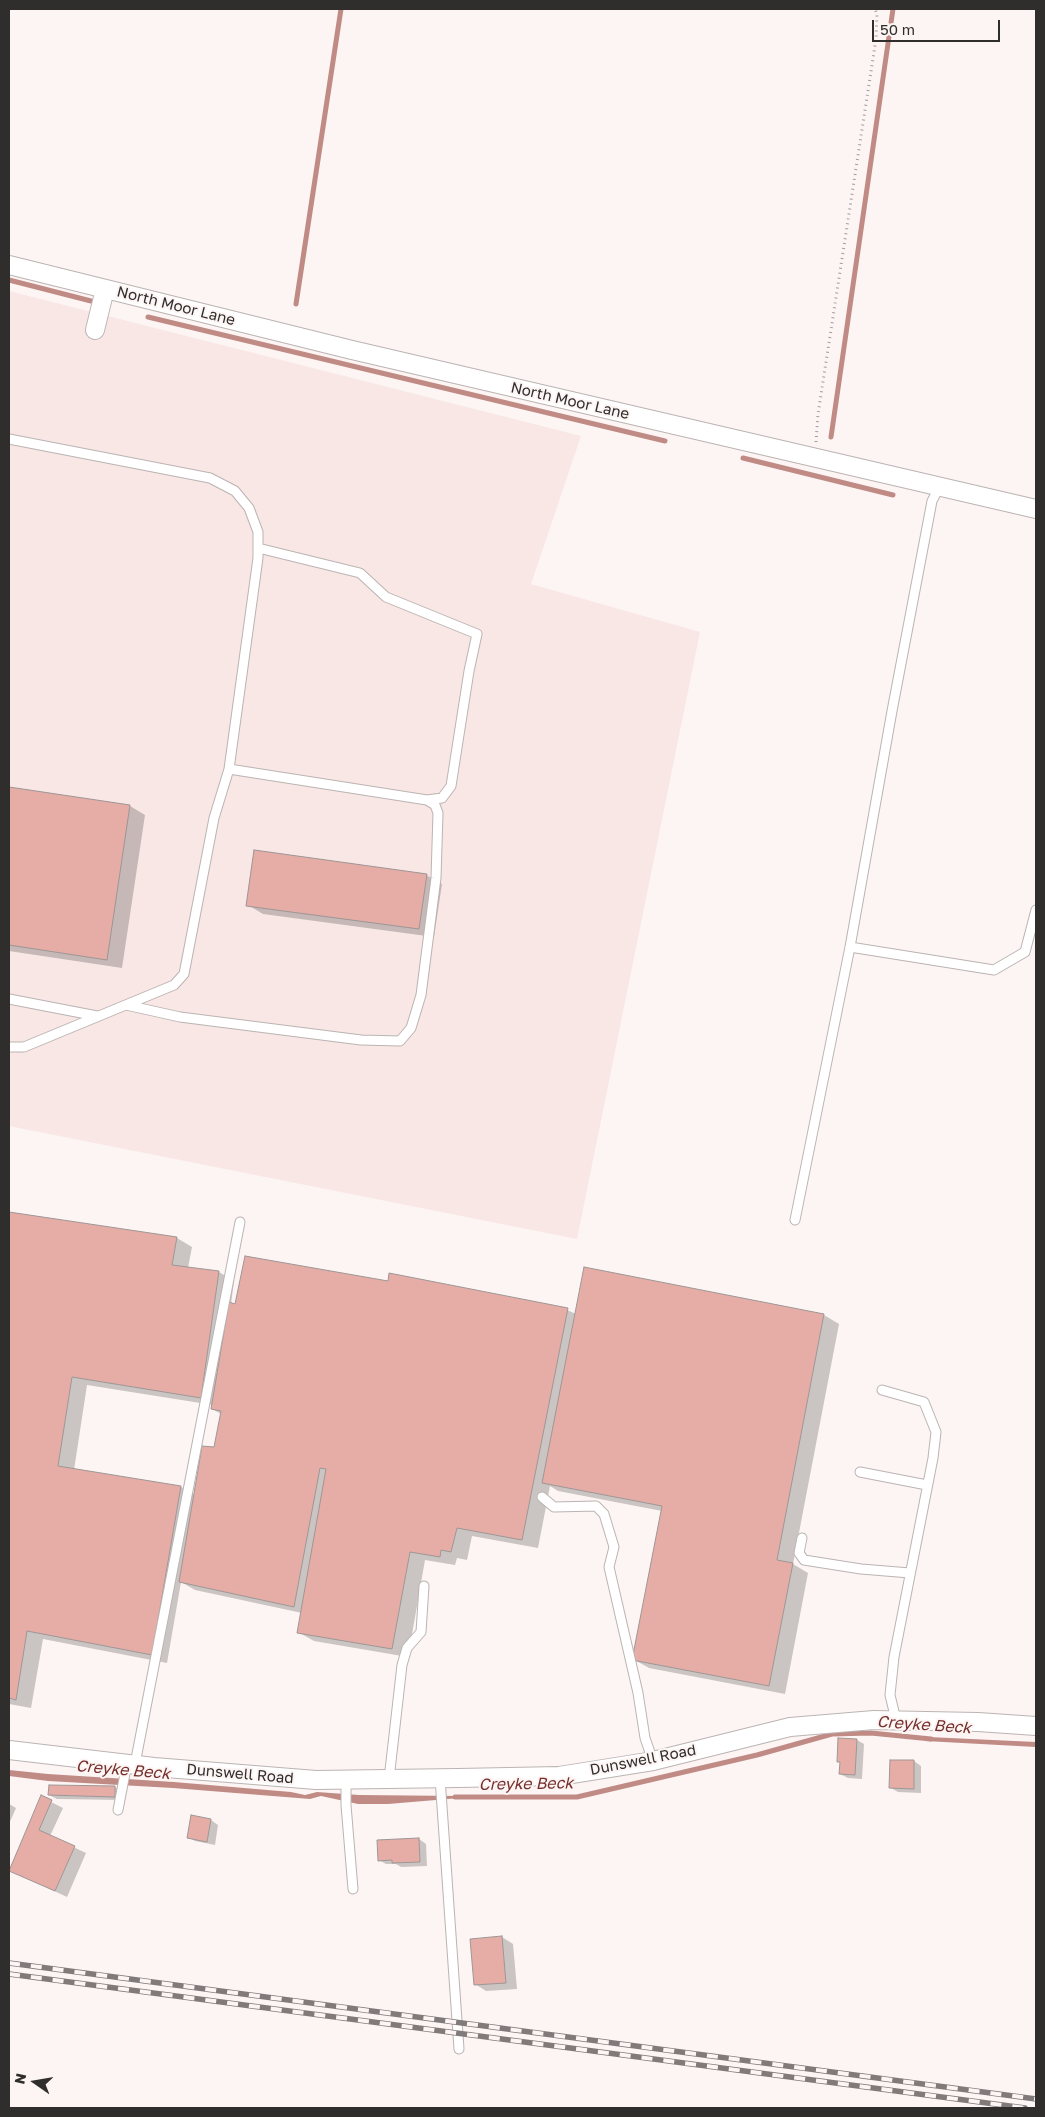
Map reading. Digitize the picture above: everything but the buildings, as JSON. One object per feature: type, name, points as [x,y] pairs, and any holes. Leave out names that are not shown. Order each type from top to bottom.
[{"type":"street","name":"North Moor Lane","points":[[9,265],[352,350],[1036,508]]},
{"type":"street","name":"North Moor Lane","points":[[95,330],[105,289]]},
{"type":"street","name":"Dunswell Road","points":[[9,1750],[129,1768],[316,1780],[347,1785],[389,1779],[440,1784],[559,1776],[653,1761],[790,1727],[874,1720],[1036,1726]]},
{"type":"lane","points":[[9,439],[210,478],[235,491],[249,508],[258,532],[258,558],[229,768],[214,818],[184,974],[174,985],[24,1047],[9,1047]]},
{"type":"lane","points":[[795,1220],[850,947],[930,510],[932,501],[940,486]]},
{"type":"lane","points":[[229,768],[427,800],[442,798],[451,786],[469,671],[477,634],[386,597],[360,573],[258,548]]},
{"type":"lane","points":[[125,1005],[180,1017],[293,1032],[361,1040],[400,1041],[412,1028],[421,995],[436,878],[438,813],[435,805],[427,800]]},
{"type":"lane","points":[[850,947],[994,970],[1025,952],[1036,910]]},
{"type":"lane","points":[[9,999],[97,1016]]},
{"type":"lane","points":[[118,1810],[129,1768],[240,1222]]},
{"type":"lane","points":[[882,1390],[924,1402],[936,1432],[894,1657],[890,1695],[896,1720]]},
{"type":"lane","points":[[860,1472],[927,1485]]},
{"type":"lane","points":[[542,1497],[554,1507],[596,1506],[604,1514],[614,1547],[609,1566],[638,1693],[645,1738],[653,1761]]},
{"type":"lane","points":[[802,1538],[799,1553],[804,1560],[910,1573]]},
{"type":"lane","points":[[389,1779],[402,1665],[407,1648],[421,1632],[424,1586]]},
{"type":"lane","points":[[440,1784],[459,2049]]},
{"type":"lane","points":[[347,1785],[346,1805],[353,1889]]},
{"type":"path","points":[[816,458],[818,414],[876,39],[878,14],[875,9]]},
{"type":"shaded area","points":[[9,291],[581,436],[531,584],[700,632],[577,1239],[9,1126]]},
{"type":"shaded area","points":[[928,1737],[1036,1742],[1036,1747],[925,1741]]},
{"type":"shaded area","points":[[9,1770],[174,1782],[291,1792],[305,1795],[317,1792],[359,1795],[460,1796],[460,1798],[388,1804],[358,1804],[321,1796],[310,1799],[173,1788],[48,1781],[9,1776]]},
{"type":"waterway","points":[[296,304],[341,9]]},
{"type":"waterway","points":[[831,437],[893,9]]},
{"type":"waterway","points":[[9,280],[91,301]]},
{"type":"waterway","points":[[148,317],[665,441]]},
{"type":"waterway","points":[[743,458],[893,495]]},
{"type":"waterway","name":"Creyke Beck","points":[[455,1797],[577,1797],[757,1755],[832,1734],[871,1733],[931,1739]]},
{"type":"railway","points":[[9,1963],[1036,2099]]},
{"type":"railway","points":[[9,1974],[1025,2108]]}]
